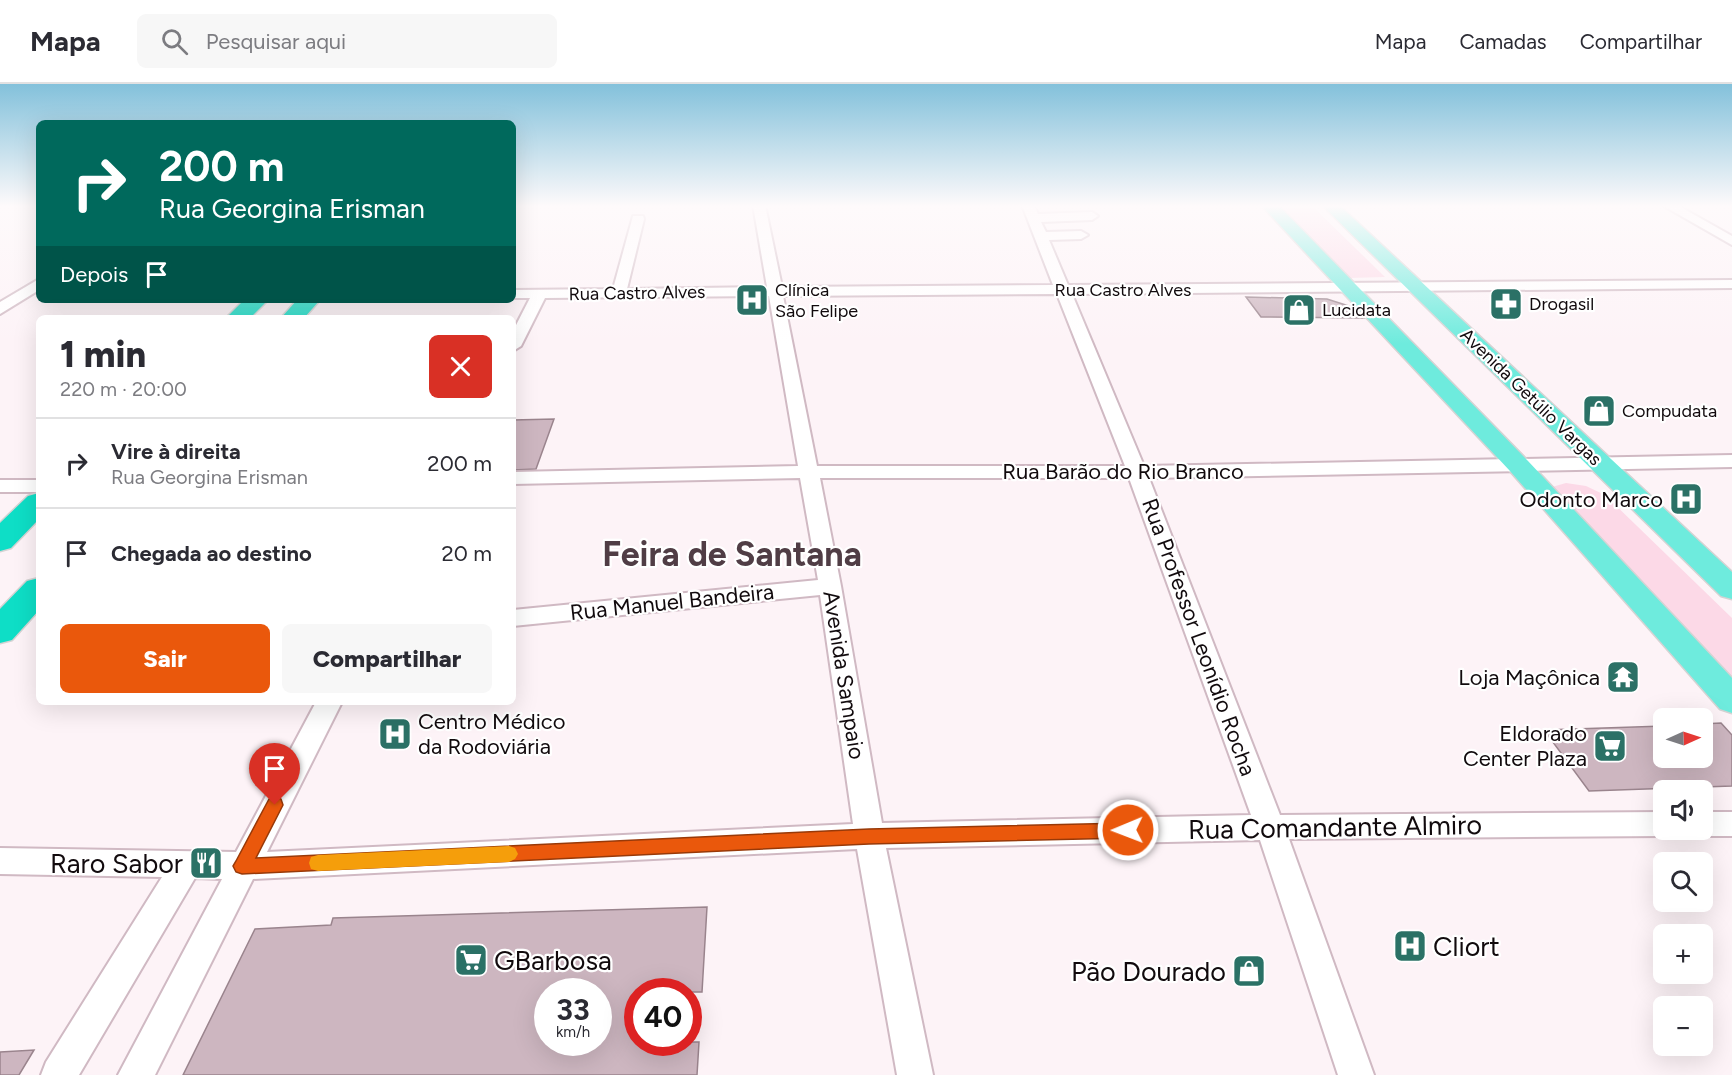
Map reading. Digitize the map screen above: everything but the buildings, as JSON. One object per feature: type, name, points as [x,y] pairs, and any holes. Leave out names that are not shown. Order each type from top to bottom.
[{"type":"highway","points":[[240,315],[254,303]]},
{"type":"highway","points":[[295,315],[306,303]]},
{"type":"highway","points":[[0,540],[36,505]]},
{"type":"highway","points":[[0,631],[36,593]]},
{"type":"main road","points":[[1312,251],[1519,466],[1732,700]]},
{"type":"main road","name":"Avenida Getúlio Vargas","points":[[1380,251],[1732,589]]},
{"type":"street","points":[[619,293],[630,251]]},
{"type":"street","name":"Avenida Sampaio","points":[[769,251],[830,586],[869,836],[915,1075]]},
{"type":"street","name":"Rua Professor Leonídio Rocha","points":[[1047,251],[1137,472],[1270,827],[1356,1075]]},
{"type":"street","name":"Rua Castro Alves","points":[[516,294],[1732,284]]},
{"type":"street","points":[[0,309],[36,285]]},
{"type":"street","points":[[516,340],[540,294]]},
{"type":"street","points":[[0,298],[36,297]]},
{"type":"street","name":"Rua Barão do Rio Branco","points":[[516,478],[808,472],[1137,472],[1732,461]]},
{"type":"street","points":[[0,486],[36,486]]},
{"type":"street","name":"Rua Manuel Bandeira","points":[[516,618],[830,586]]},
{"type":"street","points":[[136,1075],[242,866],[327,705]]},
{"type":"street","name":"Rua Comandante Almiro","points":[[0,861],[242,866],[869,836],[1270,827],[1653,824]]},
{"type":"street","points":[[1713,824],[1732,824]]},
{"type":"street","points":[[58,1075],[186,866]]},
{"type":"shaded area","points":[[1323,251],[1359,251],[1385,277],[1349,278]]},
{"type":"shaded area","points":[[1566,483],[1586,486],[1605,495],[1732,618],[1732,683],[1552,487]]},
{"type":"slow traffic","points":[[318,863],[509,854]]},
{"type":"place","name":"Clínica São Felipe","points":[[752,300]]},
{"type":"place","name":"Drogasil","points":[[1506,304]]},
{"type":"place","name":"Lucidata","points":[[1299,310]]},
{"type":"place","name":"Compudata","points":[[1599,411]]},
{"type":"place","name":"Odonto Marco","points":[[1686,499]]},
{"type":"place","name":"Loja Maçônica","points":[[1623,677]]},
{"type":"place","name":"Centro Médico da Rodoviária","points":[[395,734]]},
{"type":"place","name":"Eldorado Center Plaza","points":[[1610,746]]},
{"type":"place","name":"Raro Sabor","points":[[206,863]]},
{"type":"place","name":"Cliort","points":[[1410,946]]},
{"type":"place","name":"GBarbosa","points":[[471,960]]},
{"type":"place","name":"Pão Dourado","points":[[1249,971]]},
{"type":"district","name":"Feira de Santana","points":[[732,554]]},
{"type":"route","points":[[275,805],[242,866],[869,836],[1128,830]]}]
